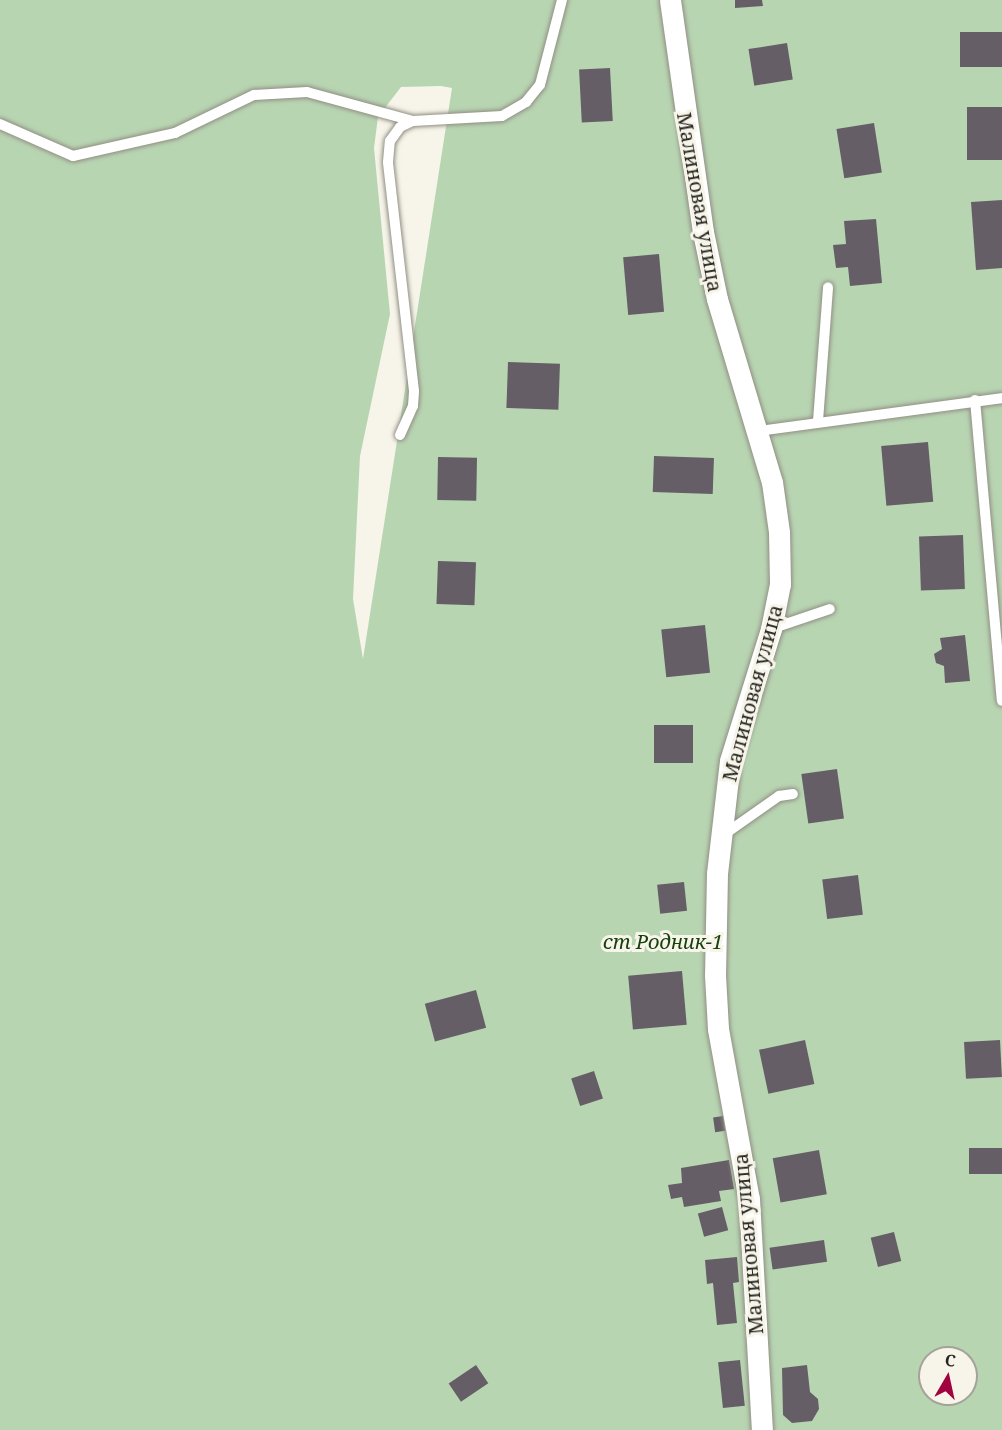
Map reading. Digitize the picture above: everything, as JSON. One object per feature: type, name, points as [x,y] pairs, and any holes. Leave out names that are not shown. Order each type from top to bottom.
[{"type":"street","name":"Малиновая улица","points":[[670,0],[703,232],[717,299],[759,431],[779,532],[780,584],[771,629],[730,761],[721,836],[715,964],[718,1029],[749,1198],[762,1430]]},
{"type":"lane","points":[[0,124],[73,156],[175,133],[254,95],[307,92],[413,121],[502,116],[526,102],[540,85],[562,0]]},
{"type":"lane","points":[[400,435],[413,406],[414,391],[388,162],[390,141],[400,127],[413,121]]},
{"type":"lane","points":[[818,421],[828,287]]},
{"type":"lane","points":[[759,431],[818,421],[1002,398]]},
{"type":"lane","points":[[975,400],[1002,700]]},
{"type":"lane","points":[[771,629],[830,609]]},
{"type":"lane","points":[[721,836],[779,796],[793,794]]},
{"type":"green space","name":"ст Родник-1","points":[[0,0],[1002,0],[1002,1430],[0,1430]],"holes":[[[401,87],[452,88],[363,659],[353,599],[360,456],[390,314],[374,148],[378,117]]]},
{"type":"building","points":[[735,0],[762,0],[763,6],[735,8]]},
{"type":"building","points":[[960,32],[1002,32],[1002,67],[960,67]]},
{"type":"building","points":[[787,43],[793,80],[754,86],[748,49]]},
{"type":"building","points":[[610,68],[613,121],[582,123],[579,70]]},
{"type":"building","points":[[967,107],[1002,107],[1002,160],[967,160]]},
{"type":"building","points":[[874,123],[882,172],[844,178],[836,129]]},
{"type":"building","points":[[1002,200],[1002,268],[976,270],[971,202]]},
{"type":"building","points":[[876,219],[882,283],[850,286],[848,267],[836,268],[833,245],[846,244],[844,221]]},
{"type":"building","points":[[659,254],[664,312],[628,315],[623,257]]},
{"type":"building","points":[[508,362],[560,364],[558,410],[506,408]]},
{"type":"building","points":[[928,442],[933,502],[886,506],[881,446]]},
{"type":"building","points":[[654,456],[714,458],[713,494],[653,492]]},
{"type":"building","points":[[438,457],[477,458],[476,501],[437,500]]},
{"type":"building","points":[[963,535],[965,589],[921,591],[919,537]]},
{"type":"building","points":[[438,561],[476,562],[474,605],[436,604]]},
{"type":"building","points":[[705,625],[710,673],[666,677],[661,630]]},
{"type":"building","points":[[965,635],[970,681],[945,683],[944,666],[936,663],[934,654],[942,649],[940,638]]},
{"type":"building","points":[[654,725],[693,725],[693,763],[654,763]]},
{"type":"building","points":[[837,769],[844,819],[808,824],[801,774]]},
{"type":"building","points":[[858,875],[863,915],[827,919],[822,879]]},
{"type":"building","points":[[684,882],[687,911],[660,914],[657,885]]},
{"type":"building","points":[[682,971],[687,1025],[633,1030],[628,976]]},
{"type":"building","points":[[476,990],[486,1028],[435,1041],[425,1004]]},
{"type":"building","points":[[805,1040],[814,1084],[768,1094],[759,1050]]},
{"type":"building","points":[[1000,1040],[1002,1077],[966,1079],[964,1042]]},
{"type":"building","points":[[594,1071],[603,1099],[580,1106],[571,1078]]},
{"type":"building","points":[[723,1116],[725,1131],[715,1132],[713,1117]]},
{"type":"building","points":[[969,1148],[1002,1148],[1002,1174],[969,1174]]},
{"type":"building","points":[[819,1150],[827,1194],[781,1202],[773,1158]]},
{"type":"building","points":[[729,1160],[734,1189],[719,1191],[721,1201],[684,1207],[682,1197],[671,1199],[668,1185],[682,1183],[681,1168]]},
{"type":"building","points":[[722,1207],[728,1230],[704,1237],[698,1213]]},
{"type":"building","points":[[894,1232],[901,1261],[878,1267],[871,1238]]},
{"type":"building","points":[[824,1240],[827,1262],[773,1269],[770,1248]]},
{"type":"building","points":[[737,1257],[739,1282],[733,1283],[737,1323],[717,1325],[713,1283],[707,1284],[705,1260]]},
{"type":"building","points":[[740,1360],[745,1406],[723,1408],[718,1362]]},
{"type":"building","points":[[476,1365],[488,1383],[461,1402],[449,1383]]},
{"type":"building","points":[[807,1365],[810,1392],[818,1399],[819,1409],[812,1421],[792,1423],[783,1415],[782,1368]]}]
